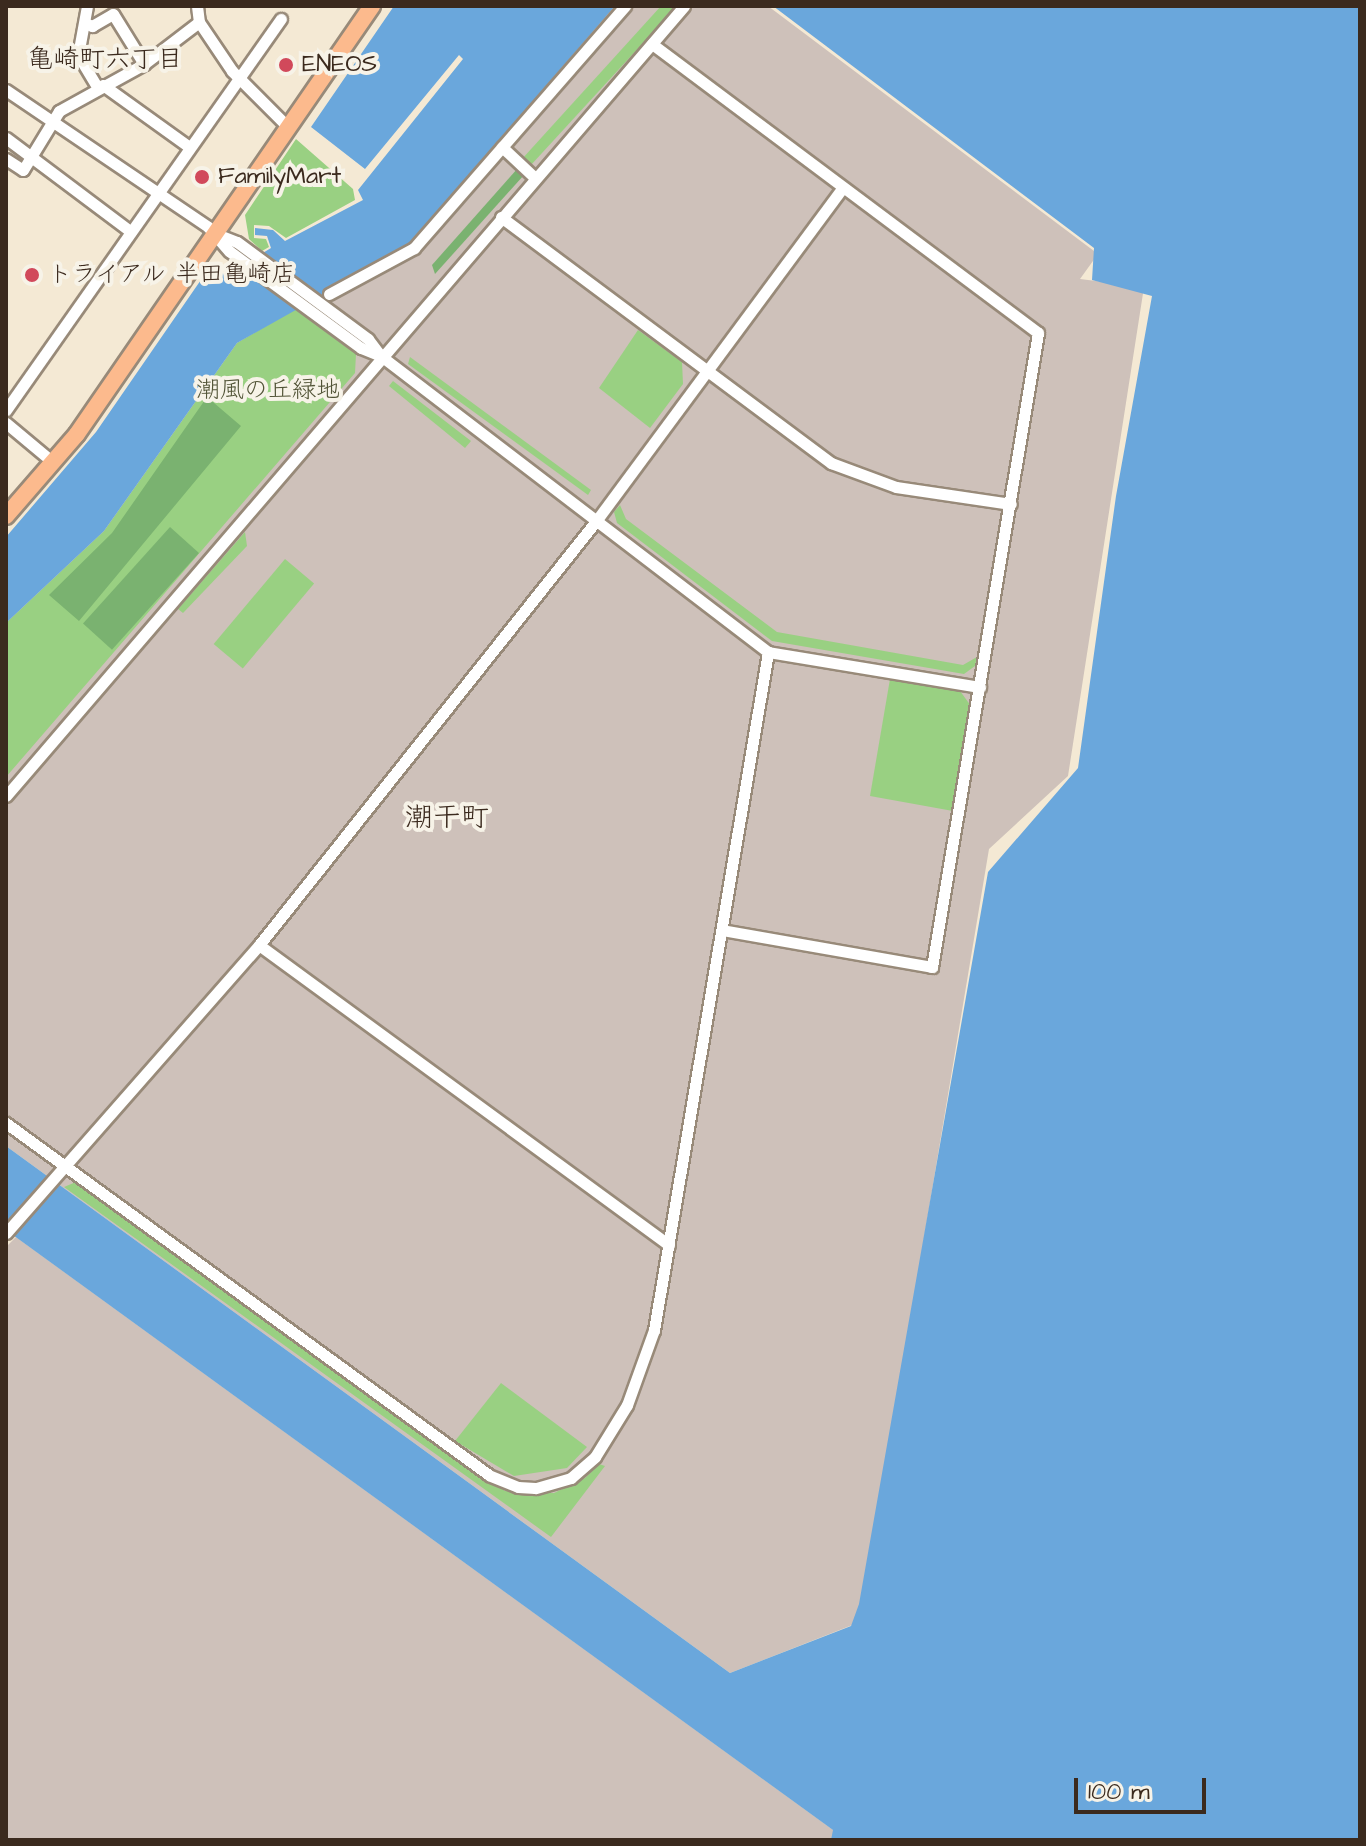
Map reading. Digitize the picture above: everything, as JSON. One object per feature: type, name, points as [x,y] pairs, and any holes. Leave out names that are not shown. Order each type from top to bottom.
[{"type":"highway","points":[[6,516],[54,463],[372,6]]},
{"type":"street","points":[[87,6],[78,55],[100,86],[188,146]]},
{"type":"street","points":[[198,6],[199,22],[288,127]]},
{"type":"street","points":[[329,294],[414,248],[625,6]]},
{"type":"street","points":[[6,796],[684,6]]},
{"type":"street","points":[[85,23],[92,26],[113,14],[144,64]]},
{"type":"street","points":[[6,410],[157,190],[281,19]]},
{"type":"street","points":[[6,159],[23,170],[53,118],[100,86],[144,64],[199,22]]},
{"type":"street","points":[[652,44],[1038,333],[932,967],[722,930]]},
{"type":"street","points":[[6,90],[53,118],[157,190],[381,356],[768,652],[980,687]]},
{"type":"street","points":[[6,138],[32,154],[131,232]]},
{"type":"street","points":[[502,147],[535,178]]},
{"type":"street","points":[[8,1231],[68,1167],[259,945],[596,521],[843,187]]},
{"type":"street","points":[[501,217],[810,449],[851,472],[896,487],[1011,504]]},
{"type":"street","points":[[6,423],[54,463]]},
{"type":"street","points":[[6,1123],[477,1468],[518,1487],[554,1486],[571,1478],[595,1457],[612,1431],[648,1357],[768,652]]},
{"type":"street","points":[[259,945],[669,1245]]},
{"type":"shaded area","points":[[615,6],[768,6],[1098,254],[1080,279],[1144,287],[1068,776],[989,849],[860,1622],[730,1673],[6,1146],[6,623],[104,531],[237,343],[406,248]]},
{"type":"shaded area","points":[[16,1237],[836,1832],[835,1840],[6,1840],[6,1247]]},
{"type":"green space","points":[[661,6],[677,6],[531,165],[522,159]]},
{"type":"green space","points":[[296,139],[353,189],[355,200],[286,238],[269,226],[254,225],[254,238],[266,239],[269,247],[262,251],[249,239],[245,215]]},
{"type":"green space","points":[[518,168],[524,175],[435,274],[432,265]]},
{"type":"green space","name":"潮風の丘緑地","points":[[295,309],[356,354],[355,373],[6,777],[6,623],[104,531],[237,343]]},
{"type":"green space","points":[[638,330],[682,362],[683,384],[650,428],[599,388]]},
{"type":"green space","points":[[410,357],[591,490],[588,495],[408,364]]},
{"type":"green space","points":[[393,381],[471,441],[465,448],[389,386]]},
{"type":"green space","points":[[207,397],[241,426],[79,621],[49,595],[112,533]]},
{"type":"green space","points":[[620,505],[626,519],[777,632],[963,665],[977,657],[975,666],[964,674],[772,641],[617,523],[614,512]]},
{"type":"green space","points":[[170,527],[199,553],[112,650],[83,624]]},
{"type":"green space","points":[[245,532],[247,546],[183,613],[178,609]]},
{"type":"green space","points":[[285,559],[314,583],[243,668],[214,644]]},
{"type":"green space","points":[[890,679],[960,691],[971,706],[953,811],[870,796]]},
{"type":"green space","points":[[76,1182],[505,1491],[554,1493],[585,1478],[599,1464],[605,1466],[551,1537],[64,1187]]},
{"type":"green space","points":[[501,1383],[587,1447],[567,1468],[514,1476],[455,1441]]},
{"type":"water","points":[[394,6],[615,6],[406,248],[237,343],[104,531],[6,623],[6,537],[96,432],[205,274],[230,273],[271,248],[267,236],[255,235],[255,228],[273,230],[285,241],[363,200],[358,190],[463,59],[459,55],[365,169],[311,127]]},
{"type":"water","points":[[773,6],[1360,6],[1360,1840],[831,1840],[833,1830],[6,1230],[6,1146],[730,1673],[851,1626],[859,1604],[988,872],[1078,768],[1116,496],[1152,296],[1092,280],[1094,248]]},
{"type":"place","name":"ENEOS","points":[[286,65]]},
{"type":"place","name":"FamilyMart","points":[[202,177]]},
{"type":"place","name":"トライアル 半田亀崎店","points":[[32,275]]},
{"type":"district","name":"亀崎町六丁目","points":[[105,60]]},
{"type":"district","name":"潮干町","points":[[447,818]]}]
